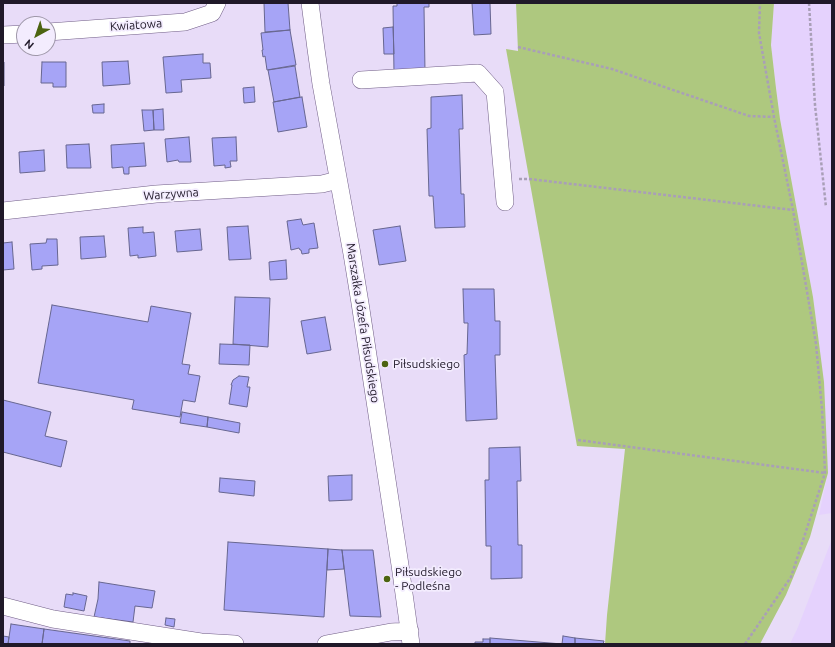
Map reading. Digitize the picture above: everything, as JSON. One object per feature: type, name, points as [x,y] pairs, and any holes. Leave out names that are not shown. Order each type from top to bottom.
[{"type":"street","name":"Kwiatowa","points":[[56,31],[185,22],[212,13],[216,3]]},
{"type":"street","name":"Marszałka Józefa Piłsudskiego","points":[[310,3],[321,84],[361,311],[410,638]]},
{"type":"street","points":[[3,36],[16,35]]},
{"type":"street","points":[[361,80],[478,73],[495,92],[505,202]]},
{"type":"street","name":"Warzywna","points":[[3,211],[156,194],[322,184],[338,180]]},
{"type":"street","points":[[3,606],[53,620],[201,642],[235,644]]},
{"type":"street","points":[[326,644],[391,632],[410,638]]},
{"type":"path","points":[[745,644],[791,577],[825,473],[822,409],[816,344],[793,210],[759,33],[760,3]]},
{"type":"path","points":[[808,3],[815,105],[826,207]]},
{"type":"path","points":[[518,47],[612,69],[749,116],[774,117]]},
{"type":"path","points":[[529,179],[793,210]]},
{"type":"path","points":[[578,440],[825,473]]},
{"type":"shaded area","points":[[774,3],[832,3],[832,513],[819,515],[828,473],[813,297],[780,119],[771,45]]},
{"type":"shaded area","points":[[832,539],[832,644],[790,644],[798,627]]},
{"type":"green space","points":[[516,3],[774,3],[771,45],[780,119],[813,297],[824,382],[828,473],[810,537],[786,595],[760,644],[605,644],[625,449],[577,446],[506,49],[518,51]]},
{"type":"building","points":[[264,3],[288,3],[290,30],[265,32]]},
{"type":"building","points":[[397,3],[429,3],[429,7],[424,7],[425,72],[394,73],[393,6],[397,6]]},
{"type":"building","points":[[472,3],[490,3],[491,34],[474,35]]},
{"type":"building","points":[[393,27],[394,54],[384,54],[383,28]]},
{"type":"building","points":[[290,30],[296,65],[267,70],[265,56],[263,57],[261,33]]},
{"type":"building","points":[[203,54],[203,63],[210,63],[211,78],[181,80],[182,92],[166,93],[163,57]]},
{"type":"building","points":[[128,61],[130,84],[103,86],[102,62]]},
{"type":"building","points":[[4,62],[4,86],[3,86]]},
{"type":"building","points":[[42,62],[66,62],[66,87],[53,87],[53,83],[41,83]]},
{"type":"building","points":[[295,66],[300,97],[274,102],[268,70]]},
{"type":"building","points":[[254,87],[255,102],[244,103],[243,88]]},
{"type":"building","points":[[462,95],[463,129],[459,129],[461,194],[464,194],[465,227],[435,228],[433,196],[429,196],[427,129],[431,128],[431,97]]},
{"type":"building","points":[[302,97],[307,127],[278,132],[273,102]]},
{"type":"building","points":[[104,104],[104,113],[93,113],[92,105]]},
{"type":"building","points":[[163,109],[164,130],[154,130],[153,110]]},
{"type":"building","points":[[142,110],[153,110],[154,130],[144,131]]},
{"type":"building","points":[[189,137],[191,162],[179,162],[178,160],[167,162],[165,139]]},
{"type":"building","points":[[236,137],[237,161],[230,161],[231,167],[225,168],[225,165],[214,166],[212,138]]},
{"type":"building","points":[[144,143],[146,166],[129,167],[129,174],[124,174],[123,167],[112,168],[111,145]]},
{"type":"building","points":[[89,144],[91,168],[67,168],[66,145]]},
{"type":"building","points":[[44,150],[45,171],[20,173],[19,152]]},
{"type":"building","points":[[301,219],[303,225],[314,223],[318,248],[309,249],[309,253],[302,254],[299,248],[291,250],[287,221]]},
{"type":"building","points":[[248,226],[251,259],[229,260],[227,227]]},
{"type":"building","points":[[400,226],[406,261],[379,265],[373,230]]},
{"type":"building","points":[[143,227],[143,233],[154,232],[156,256],[138,258],[138,255],[130,256],[128,228]]},
{"type":"building","points":[[200,229],[202,250],[177,252],[175,231]]},
{"type":"building","points":[[104,236],[106,257],[81,259],[80,237]]},
{"type":"building","points":[[47,239],[57,239],[58,265],[42,266],[42,269],[32,270],[30,244],[46,243]]},
{"type":"building","points":[[12,242],[14,269],[3,270],[3,243]]},
{"type":"building","points":[[286,260],[287,279],[270,280],[269,262]]},
{"type":"building","points":[[463,289],[494,289],[495,321],[500,321],[500,355],[495,355],[497,419],[466,421],[464,355],[467,354],[468,323],[464,323]]},
{"type":"building","points":[[235,297],[270,298],[268,347],[233,344]]},
{"type":"building","points":[[52,305],[148,322],[151,306],[191,313],[182,364],[190,365],[188,374],[200,376],[195,402],[183,400],[180,417],[132,409],[134,400],[38,383]]},
{"type":"building","points":[[325,317],[331,350],[307,354],[301,321]]},
{"type":"building","points":[[220,344],[250,345],[249,365],[219,364]]},
{"type":"building","points":[[239,376],[249,377],[247,387],[250,387],[247,407],[229,404],[231,385],[233,380]]},
{"type":"building","points":[[3,400],[51,412],[45,436],[67,441],[61,467],[3,452]]},
{"type":"building","points":[[182,412],[208,417],[207,427],[180,423]]},
{"type":"building","points":[[208,417],[240,423],[239,433],[207,427]]},
{"type":"building","points":[[520,447],[521,481],[517,481],[518,545],[522,545],[522,578],[491,579],[491,546],[486,546],[485,480],[489,480],[489,448]]},
{"type":"building","points":[[352,475],[352,500],[329,501],[328,476]]},
{"type":"building","points":[[220,478],[255,481],[254,496],[219,492]]},
{"type":"building","points":[[228,542],[328,549],[324,617],[224,610]]},
{"type":"building","points":[[328,549],[342,550],[344,569],[327,570]]},
{"type":"building","points":[[342,550],[373,550],[381,617],[350,616]]},
{"type":"building","points":[[99,582],[155,591],[152,608],[135,606],[133,622],[94,617],[98,599]]},
{"type":"building","points":[[73,593],[87,596],[84,611],[64,607],[66,594],[73,595]]},
{"type":"building","points":[[166,618],[175,619],[174,627],[165,625]]},
{"type":"building","points":[[11,624],[44,629],[42,644],[8,644]]},
{"type":"building","points":[[44,629],[130,641],[130,644],[42,644]]},
{"type":"building","points":[[3,636],[9,637],[8,644],[3,644]]},
{"type":"building","points":[[563,636],[575,638],[575,644],[562,644]]},
{"type":"building","points":[[490,638],[562,644],[490,644]]},
{"type":"building","points":[[575,638],[604,641],[603,644],[575,644]]},
{"type":"building","points":[[483,639],[490,639],[490,644],[475,644],[475,642],[483,642]]},
{"type":"place","name":"Piłsudskiego","points":[[385,364]]},
{"type":"place","name":"Piłsudskiego - Podleśna","points":[[387,579]]}]
